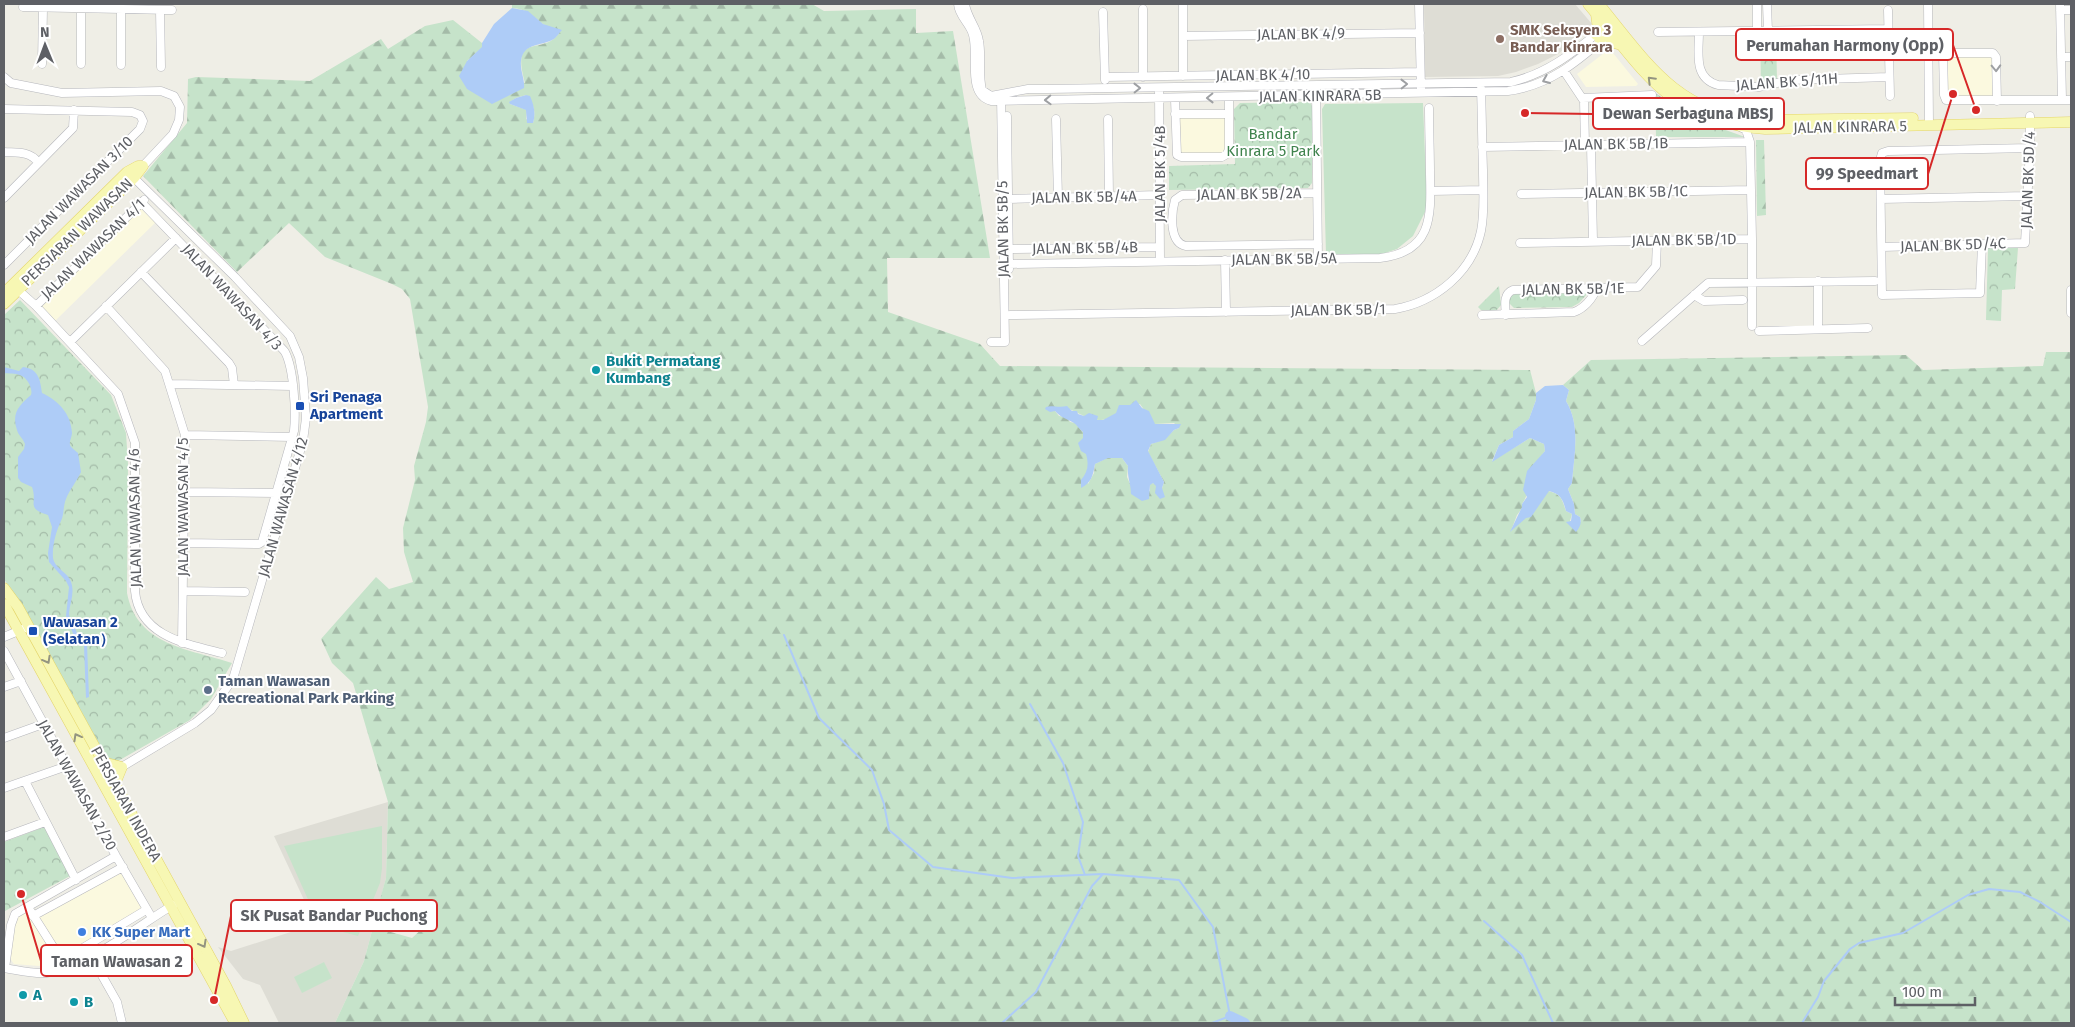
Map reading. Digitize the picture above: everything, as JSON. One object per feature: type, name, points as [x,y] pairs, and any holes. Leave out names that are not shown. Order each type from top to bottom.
[{"type":"main road","name":"JALAN KINRARA 5","points":[[1588,4],[1597,9],[1612,27],[1671,86],[1712,111],[1732,117],[1780,121],[1929,121],[2030,119],[2071,115]]},
{"type":"main road","points":[[1597,9],[1598,38],[1622,46]]},
{"type":"main road","name":"JALAN KINRARA 5","points":[[1612,27],[1622,46],[1650,80],[1667,94],[1700,115],[1740,127],[1765,128],[1929,121]]},
{"type":"main road","name":"JALAN KINRARA 5","points":[[2030,119],[2071,122]]},
{"type":"main road","name":"PERSIARAN WAWASAN","points":[[4,304],[15,287],[131,175],[143,166]]},
{"type":"main road","name":"PERSIARAN WAWASAN","points":[[4,293],[15,287]]},
{"type":"main road","name":"PERSIARAN INDERA","points":[[4,588],[175,904],[236,1023]]},
{"type":"main road","name":"PERSIARAN INDERA","points":[[4,604],[24,628],[103,762],[108,779],[175,904],[244,1023]]},
{"type":"main road","points":[[103,762],[122,767]]},
{"type":"main road","points":[[108,779],[122,767]]},
{"type":"street","points":[[958,4],[960,14],[973,36],[976,84],[979,94],[984,99],[1001,98]]},
{"type":"street","points":[[965,4],[967,15],[978,33],[982,90],[991,96],[1001,98]]},
{"type":"street","points":[[1183,4],[1183,76]]},
{"type":"street","points":[[1419,4],[1421,94]]},
{"type":"street","points":[[1757,4],[1762,32]]},
{"type":"street","points":[[1762,32],[1767,4]]},
{"type":"street","points":[[1928,4],[1929,121]]},
{"type":"street","points":[[80,64],[81,6]]},
{"type":"street","points":[[23,7],[81,6],[172,10]]},
{"type":"street","points":[[2062,100],[2060,7],[2071,10]]},
{"type":"street","points":[[42,64],[43,8]]},
{"type":"street","points":[[121,9],[121,65]]},
{"type":"street","points":[[1143,9],[1143,76]]},
{"type":"street","points":[[160,10],[161,67]]},
{"type":"street","points":[[1888,10],[1890,96]]},
{"type":"street","points":[[1103,12],[1105,99]]},
{"type":"street","name":"JALAN KINRARA 5B","points":[[1001,98],[1028,89],[1481,84],[1511,82],[1538,74],[1562,61],[1612,27]]},
{"type":"street","points":[[1658,32],[1888,29]]},
{"type":"street","name":"JALAN BK 5/11H","points":[[1699,32],[1699,65],[1702,76],[1707,81],[1718,86],[1759,87],[1791,80],[1889,77]]},
{"type":"street","name":"JALAN BK 4/9","points":[[1183,36],[1420,33]]},
{"type":"street","name":"JALAN KINRARA 5B","points":[[1001,98],[1175,99],[1508,91],[1529,87],[1564,71],[1598,38]]},
{"type":"street","points":[[1943,52],[1944,95],[1946,100],[2071,100]]},
{"type":"street","points":[[1928,53],[1993,53],[1996,57],[1997,101]]},
{"type":"street","points":[[2061,57],[2071,57]]},
{"type":"street","points":[[1564,71],[1583,98],[1585,106],[1592,193],[1593,241]]},
{"type":"street","name":"JALAN BK 4/10","points":[[1104,77],[1420,72]]},
{"type":"street","points":[[4,77],[11,83],[62,93],[152,90],[168,92],[174,96],[180,107],[177,128],[143,166]]},
{"type":"street","name":"JALAN BK 5B/1","points":[[1010,315],[1395,309],[1406,307],[1430,297],[1452,280],[1472,256],[1481,233],[1483,190],[1481,84]]},
{"type":"street","points":[[1316,85],[1318,259]]},
{"type":"street","name":"JALAN BK 5/4B","points":[[1159,88],[1160,261]]},
{"type":"street","points":[[1583,98],[1652,96]]},
{"type":"street","name":"JALAN BK 5B/5","points":[[991,342],[1005,342],[1001,98]]},
{"type":"street","points":[[1175,99],[1177,154],[1180,157],[1222,157],[1227,154],[1229,149],[1229,98]]},
{"type":"street","points":[[4,108],[74,110],[75,124],[4,198]]},
{"type":"street","name":"JALAN BK 5B/5A","points":[[1009,264],[1380,258],[1402,253],[1420,239],[1425,232],[1431,213],[1429,108]]},
{"type":"street","name":"JALAN WAWASAN 3/10","points":[[4,265],[142,126],[143,118],[136,113],[74,110]]},
{"type":"street","points":[[1175,114],[1229,114]]},
{"type":"street","name":"JALAN BK 5B/5","points":[[1007,116],[1011,341]]},
{"type":"street","points":[[1056,119],[1058,198]]},
{"type":"street","points":[[1108,119],[1109,197]]},
{"type":"street","name":"JALAN BK 5D/4","points":[[2025,243],[2030,119]]},
{"type":"street","points":[[1740,127],[1746,130],[1750,142]]},
{"type":"street","points":[[1750,142],[1755,134],[1765,128]]},
{"type":"street","name":"JALAN BK 5B/1B","points":[[1482,147],[1750,142]]},
{"type":"street","name":"JALAN BK 5B/1D","points":[[1520,243],[1752,239],[1750,142]]},
{"type":"street","points":[[1982,244],[1980,292],[1882,295],[1880,160],[1882,153],[2030,148]]},
{"type":"street","points":[[4,152],[25,153],[34,157],[38,162]]},
{"type":"street","name":"JALAN WAWASAN 4/12","points":[[122,767],[199,720],[211,710],[233,679],[303,440],[306,418],[301,366],[290,336],[235,277],[131,175]]},
{"type":"street","points":[[1430,191],[1483,190]]},
{"type":"street","name":"JALAN BK 5B/1C","points":[[1521,194],[1751,190]]},
{"type":"street","name":"JALAN WAWASAN 4/1","points":[[36,306],[150,193]]},
{"type":"street","name":"JALAN BK 5B/2A","points":[[1316,193],[1182,196],[1175,200],[1173,222],[1175,240],[1178,244],[1186,246],[1318,244]]},
{"type":"street","name":"JALAN BK 5B/4A","points":[[1008,199],[1159,195]]},
{"type":"street","points":[[1881,199],[2027,196]]},
{"type":"street","name":"JALAN WAWASAN 4/3","points":[[142,202],[284,352],[292,386],[295,417],[292,437],[265,538],[259,544],[183,543]]},
{"type":"street","points":[[70,342],[176,238]]},
{"type":"street","points":[[1752,239],[1755,329],[1868,328]]},
{"type":"street","name":"JALAN BK 5B/1E","points":[[1506,315],[1506,297],[1514,290],[1596,290],[1638,287],[1656,266],[1657,240]]},
{"type":"street","name":"JALAN BK 5D/4C","points":[[1882,247],[2025,243]]},
{"type":"street","name":"JALAN BK 5B/4B","points":[[1009,249],[1160,247]]},
{"type":"street","points":[[1224,260],[1226,312]]},
{"type":"street","points":[[141,272],[229,363],[232,368],[234,385]]},
{"type":"street","points":[[1642,341],[1708,283],[1875,280]]},
{"type":"street","points":[[1818,281],[1818,329]]},
{"type":"street","name":"JALAN WAWASAN 4/6","points":[[15,287],[36,306],[115,389],[134,437],[135,591],[137,604],[149,622],[160,633],[182,643],[222,653]]},
{"type":"street","points":[[1482,315],[1577,311],[1593,296],[1596,290]]},
{"type":"street","points":[[2071,290],[2071,313]]},
{"type":"street","points":[[1694,294],[1704,301],[1742,300]]},
{"type":"street","name":"JALAN WAWASAN 4/5","points":[[106,306],[165,371],[171,384],[185,435],[182,643]]},
{"type":"street","points":[[171,384],[292,386]]},
{"type":"street","points":[[185,435],[292,437]]},
{"type":"street","points":[[184,492],[277,494]]},
{"type":"street","points":[[183,591],[245,592]]},
{"type":"street","points":[[4,637],[24,628]]},
{"type":"street","name":"JALAN WAWASAN 2/20","points":[[4,651],[152,918]]},
{"type":"street","points":[[4,687],[21,681]]},
{"type":"street","points":[[4,738],[43,724]]},
{"type":"street","points":[[4,788],[67,766]]},
{"type":"street","points":[[24,781],[76,880]]},
{"type":"street","points":[[4,838],[45,822]]},
{"type":"street","points":[[116,856],[13,917],[4,968],[46,972],[72,966],[175,904]]},
{"type":"street","points":[[33,916],[123,867]]},
{"type":"street","points":[[28,907],[57,953],[67,956],[146,910]]},
{"type":"street","points":[[91,956],[117,1002],[122,1023]]},
{"type":"shaded area","name":"SMK Seksyen 3 Bandar Kinrara","points":[[1424,4],[1575,4],[1592,24],[1558,54],[1516,72],[1498,76],[1425,77]]},
{"type":"shaded area","points":[[1604,53],[1613,53],[1638,84],[1636,86],[1586,87],[1577,74]]},
{"type":"shaded area","points":[[1945,54],[1992,55],[1995,99],[1947,98]]},
{"type":"shaded area","points":[[1177,116],[1227,116],[1227,149],[1224,154],[1179,154]]},
{"type":"shaded area","points":[[142,206],[157,221],[55,321],[40,305]]},
{"type":"shaded area","points":[[388,802],[386,878],[364,961],[335,1023],[279,1023],[260,985],[243,979],[218,947],[231,951],[294,931],[314,929],[314,921],[274,836]]},
{"type":"shaded area","points":[[120,871],[143,910],[69,953],[62,954],[38,916]]},
{"type":"shaded area","points":[[27,909],[61,962],[39,966],[14,964],[9,957],[14,920]]},
{"type":"green space","points":[[512,4],[812,4],[824,11],[916,9],[916,33],[953,31],[990,258],[887,258],[888,312],[980,344],[1000,366],[1530,370],[1536,400],[1529,419],[1513,431],[1513,437],[1499,445],[1492,461],[1530,438],[1544,444],[1545,451],[1537,463],[1526,498],[1522,504],[1523,507],[1517,515],[1511,531],[1548,491],[1558,495],[1566,511],[1572,514],[1570,521],[1567,521],[1581,522],[1580,517],[1575,514],[1574,504],[1568,489],[1572,483],[1575,431],[1574,420],[1566,401],[1569,390],[1563,385],[1591,360],[1906,355],[1923,370],[2043,366],[2046,352],[2071,352],[2071,1023],[335,1023],[364,961],[373,927],[412,938],[425,926],[375,917],[386,878],[388,802],[353,683],[332,663],[321,639],[376,577],[389,589],[413,582],[404,552],[403,528],[415,480],[414,466],[426,422],[428,407],[410,299],[402,289],[392,284],[325,257],[289,223],[237,272],[143,176],[187,123],[188,79],[196,77],[310,81],[381,39],[388,49],[425,26],[453,20],[482,43],[483,47],[467,61],[525,83],[521,67],[522,56],[525,50],[552,40],[559,33],[541,23],[528,12],[512,8]],"holes":[[[526,95],[534,108],[533,123],[526,119],[527,110],[510,104],[516,98]],[[1140,404],[1154,424],[1174,423],[1179,428],[1174,430],[1165,439],[1151,444],[1148,452],[1164,482],[1162,488],[1153,483],[1150,484],[1150,491],[1131,486],[1127,477],[1128,466],[1122,458],[1107,458],[1095,464],[1094,473],[1088,484],[1086,475],[1089,463],[1083,432],[1075,423],[1070,422],[1066,417],[1059,416],[1055,411],[1056,408],[1068,409],[1089,418],[1101,420]]]},
{"type":"green space","points":[[1776,34],[1777,80],[1761,84],[1760,35]]},
{"type":"green space","points":[[1655,93],[1698,120],[1745,137],[1656,137]]},
{"type":"green space","name":"Bandar Kinrara 5 Park","points":[[1310,102],[1312,106],[1312,183],[1308,188],[1169,190],[1169,166],[1235,164],[1234,109],[1240,103]]},
{"type":"green space","points":[[1423,103],[1427,208],[1413,236],[1397,249],[1382,254],[1326,254],[1322,109],[1325,104]]},
{"type":"green space","points":[[1756,140],[1764,140],[1766,215],[1757,216]]},
{"type":"green space","points":[[1988,248],[2018,248],[2015,289],[2002,290],[2001,321],[1986,320]]},
{"type":"green space","points":[[1499,286],[1501,305],[1496,311],[1481,310],[1478,307]]},
{"type":"green space","points":[[1588,293],[1579,303],[1572,307],[1514,308],[1508,302],[1511,296],[1515,294]]},
{"type":"green space","points":[[20,300],[111,395],[126,433],[128,464],[127,593],[133,611],[142,624],[154,635],[168,643],[232,663],[211,699],[190,720],[118,761],[108,760],[34,628],[4,579],[4,315]]},
{"type":"green space","points":[[382,826],[380,883],[358,936],[320,926],[284,846]]},
{"type":"green space","points":[[44,827],[70,876],[5,911],[4,926],[4,842]]},
{"type":"green space","points":[[324,962],[332,978],[302,993],[294,977]]},
{"type":"water","points":[[512,8],[528,11],[543,24],[562,30],[552,40],[532,46],[525,51],[521,61],[524,88],[492,104],[467,89],[459,76],[467,61],[482,47],[482,43],[494,24]]},
{"type":"water","points":[[526,95],[530,96],[533,106],[533,123],[527,123],[526,110],[509,102]]},
{"type":"water","points":[[4,367],[19,371],[23,367],[36,373],[42,393],[59,404],[67,414],[72,433],[70,445],[78,453],[81,472],[65,502],[62,519],[55,539],[53,558],[56,565],[71,582],[72,594],[69,616],[77,634],[83,637],[87,644],[89,697],[86,698],[84,646],[81,640],[74,636],[66,616],[69,587],[49,562],[48,553],[52,527],[48,515],[34,507],[32,487],[21,482],[18,478],[18,457],[25,444],[18,432],[15,418],[20,406],[31,395],[31,390],[23,376],[4,373]]},
{"type":"water","points":[[1563,385],[1569,390],[1566,401],[1574,420],[1575,451],[1572,483],[1568,489],[1574,504],[1575,514],[1580,517],[1579,528],[1576,532],[1566,522],[1571,521],[1572,514],[1566,511],[1559,496],[1549,491],[1531,517],[1526,518],[1510,532],[1527,497],[1523,490],[1527,471],[1545,451],[1544,444],[1530,438],[1492,462],[1499,445],[1513,437],[1513,431],[1529,419],[1536,400],[1536,393],[1545,386]]},
{"type":"water","points":[[1136,400],[1142,408],[1149,411],[1155,424],[1181,424],[1165,440],[1151,444],[1148,451],[1164,482],[1162,488],[1165,497],[1160,499],[1155,493],[1156,486],[1153,483],[1150,485],[1149,499],[1142,501],[1131,494],[1128,466],[1122,458],[1108,458],[1095,464],[1091,479],[1081,488],[1081,480],[1088,465],[1086,454],[1081,451],[1078,443],[1083,438],[1083,432],[1074,423],[1055,411],[1050,412],[1045,409],[1046,407],[1067,406],[1072,411],[1077,411],[1078,414],[1084,416],[1089,413],[1098,416],[1097,420],[1103,420],[1116,413],[1119,405],[1130,405]]},
{"type":"waterway","points":[[784,635],[819,718],[872,770],[884,804],[889,830],[933,867],[1012,878],[1103,874],[1179,880],[1213,927],[1230,1016],[1212,1023]]},
{"type":"waterway","points":[[1030,704],[1063,763],[1083,822],[1078,856],[1085,875]]},
{"type":"waterway","points":[[1002,1023],[1036,992],[1092,886],[1103,874]]},
{"type":"waterway","points":[[1802,1023],[1818,997],[1824,981],[1850,949],[1859,943],[1903,933],[1968,895],[1989,889],[2020,892],[2040,902],[2071,922]]},
{"type":"waterway","points":[[1484,921],[1522,955],[1553,1023]]},
{"type":"waterway","points":[[1230,1016],[1245,1023]]},
{"type":"place","name":"SMK Seksyen 3 Bandar Kinrara","points":[[1500,39]]},
{"type":"place","name":"99 Speedmart","points":[[1953,94]]},
{"type":"place","name":"Perumahan Harmony (Opp)","points":[[1976,110]]},
{"type":"place","name":"Dewan Serbaguna MBSJ","points":[[1525,113]]},
{"type":"place","name":"Bukit Permatang Kumbang","points":[[596,370]]},
{"type":"place","name":"Sri Penaga Apartment","points":[[300,406]]},
{"type":"place","name":"Wawasan 2 (Selatan）","points":[[33,631]]},
{"type":"place","name":"Taman Wawasan Recreational Park Parking","points":[[208,690]]},
{"type":"place","name":"Taman Wawasan 2","points":[[21,894]]},
{"type":"place","name":"KK Super Mart","points":[[82,932]]},
{"type":"place","name":"A","points":[[23,995]]},
{"type":"place","name":"SK Pusat Bandar Puchong","points":[[214,1000]]},
{"type":"place","name":"B","points":[[74,1002]]}]
